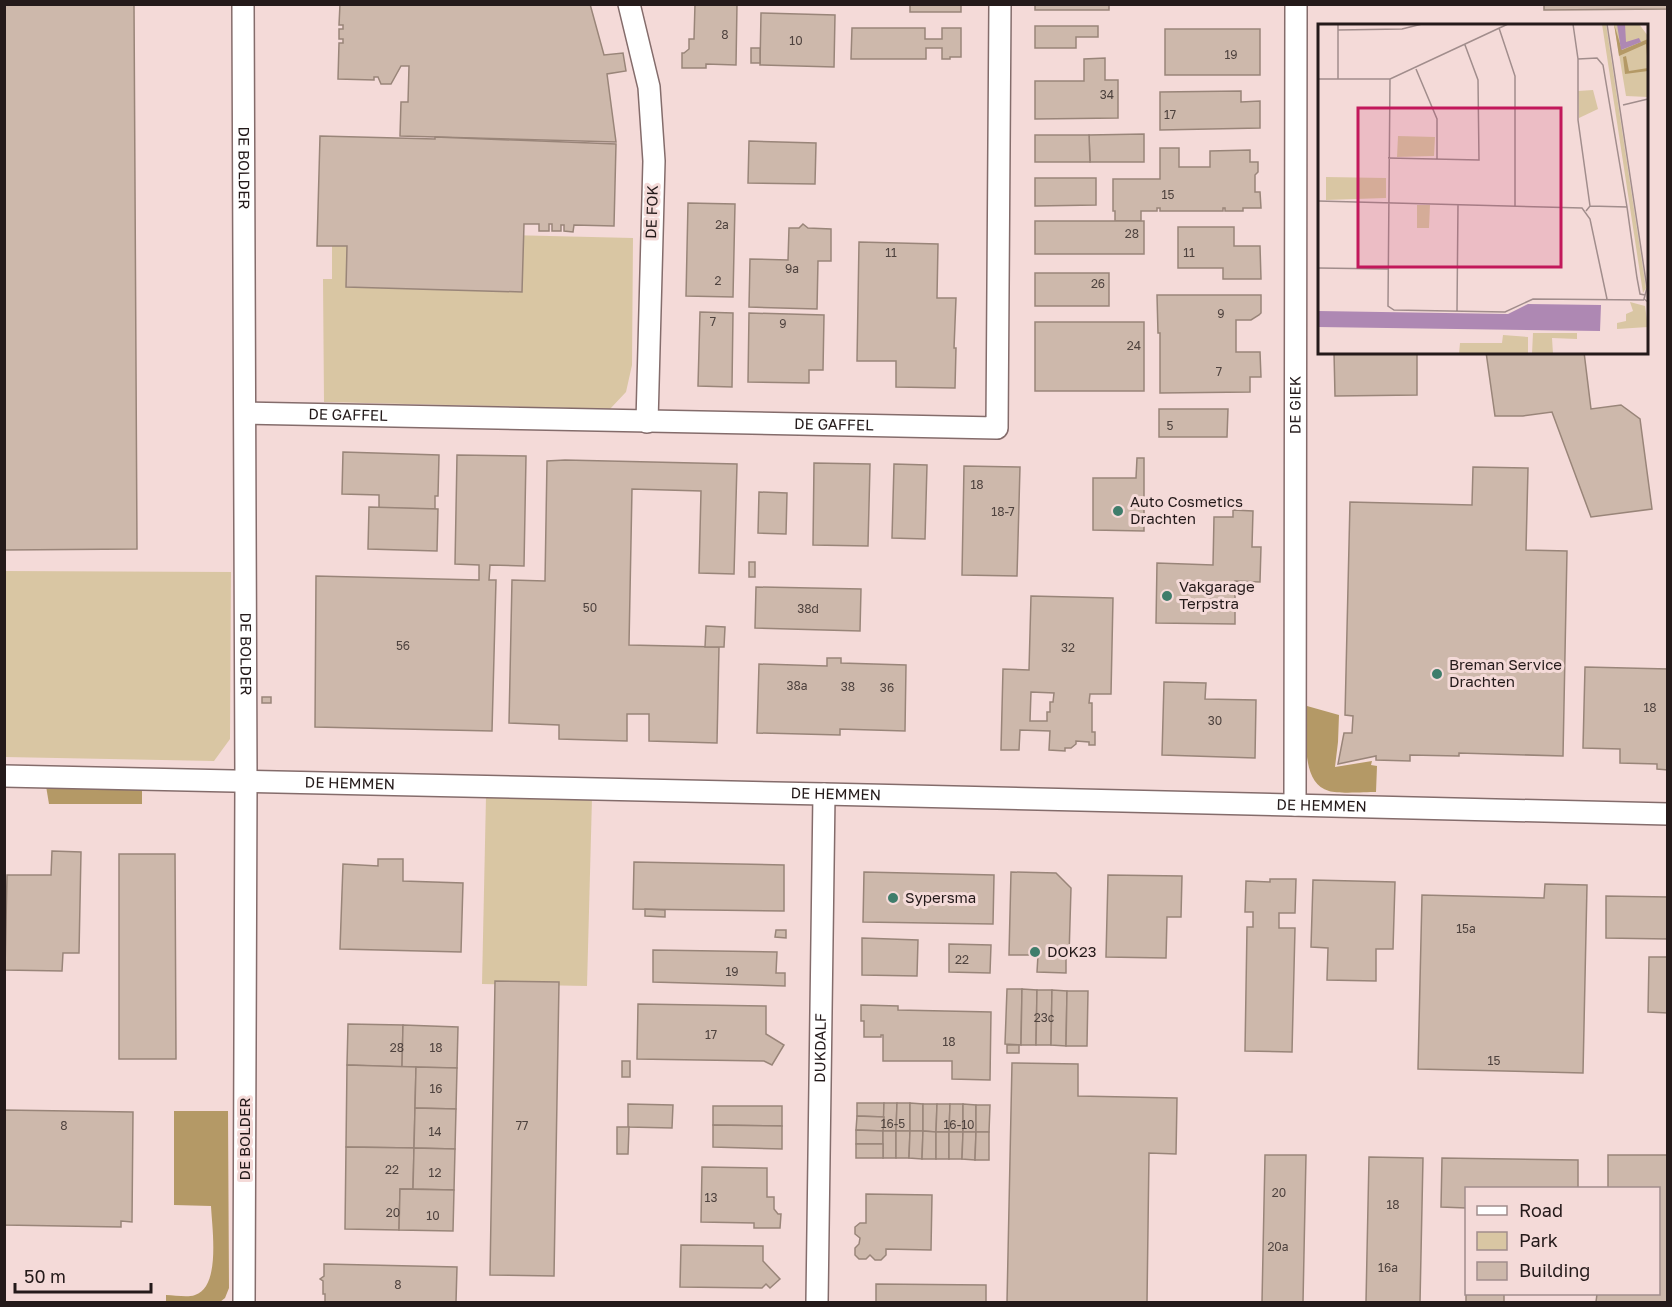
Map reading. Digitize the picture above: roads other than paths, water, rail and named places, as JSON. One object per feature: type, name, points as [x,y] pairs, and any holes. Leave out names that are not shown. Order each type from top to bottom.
[{"type":"street","name":"DE BOLDER","points":[[243,4],[246,413],[244,1302]]},
{"type":"street","name":"DE FOK","points":[[629,4],[649,87],[654,161],[646,422]]},
{"type":"street","name":"DE GAFFEL","points":[[246,413],[998,428],[1000,4]]},
{"type":"street","name":"DE GIEK","points":[[1294,805],[1296,4]]},
{"type":"street","name":"DE HEMMEN","points":[[4,776],[1668,814]]},
{"type":"street","name":"DUKDALF","points":[[817,1302],[824,794]]},
{"type":"place","name":"Auto Cosmetics Drachten","points":[[1118,511]]},
{"type":"place","name":"Vakgarage Terpstra","points":[[1167,596]]},
{"type":"place","name":"Breman Service Drachten","points":[[1437,674]]},
{"type":"place","name":"Sypersma","points":[[893,898]]},
{"type":"place","name":"DOK23","points":[[1035,952]]}]
